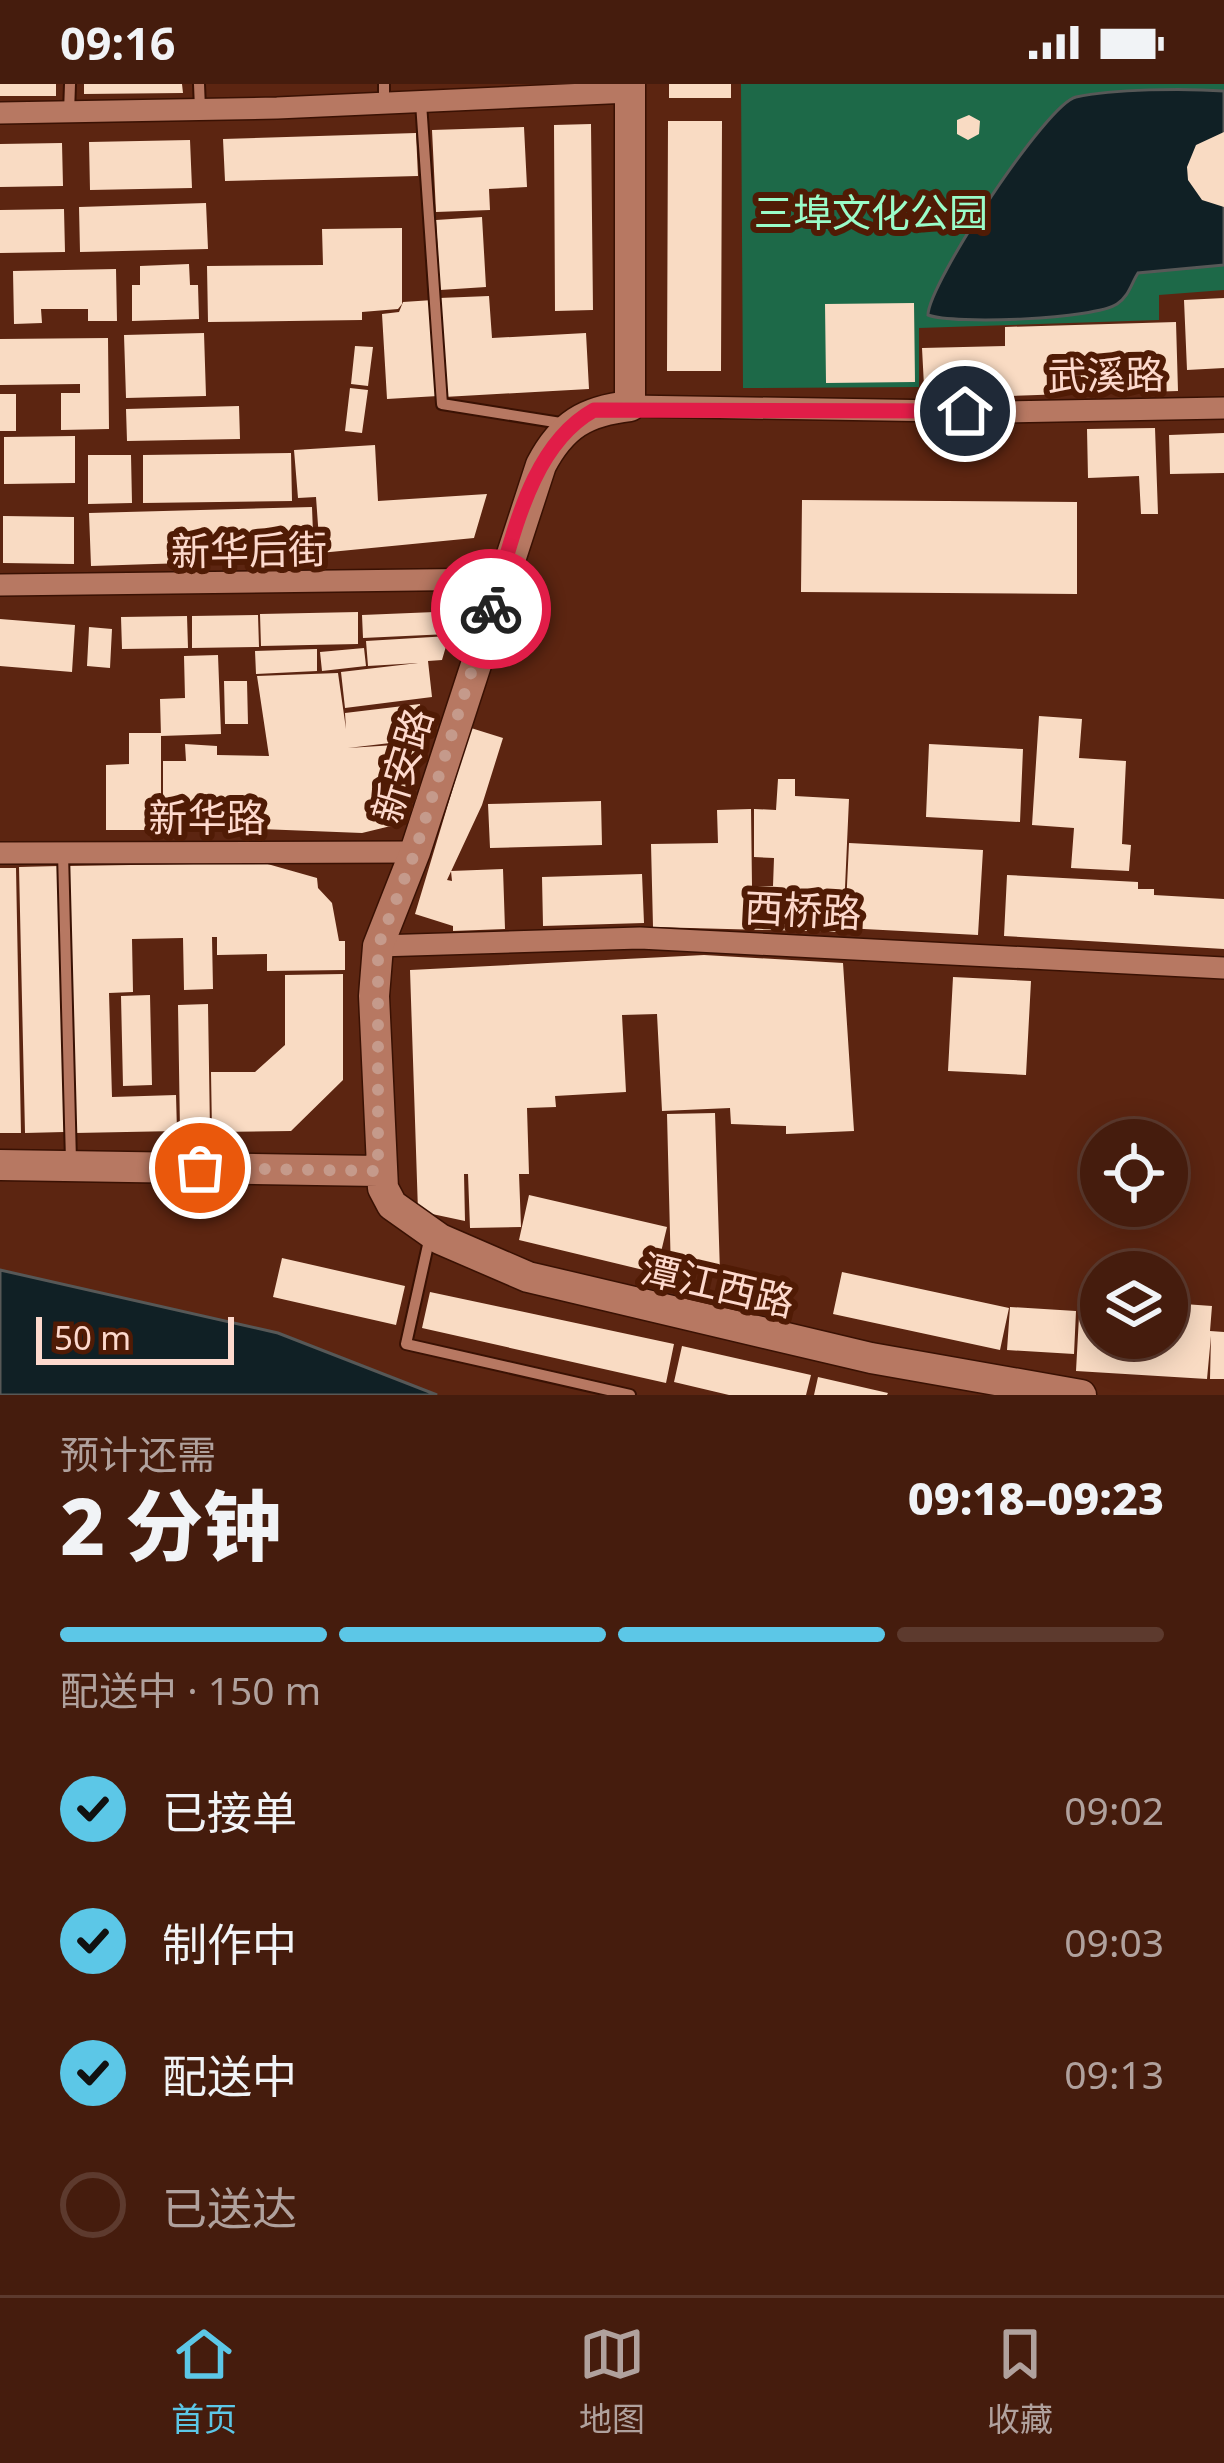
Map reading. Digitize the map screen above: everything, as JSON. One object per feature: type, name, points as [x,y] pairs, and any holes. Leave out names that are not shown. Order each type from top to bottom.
[{"type":"street","points":[[0,113],[200,110],[384,94],[422,103],[630,88],[630,406],[594,410],[571,424]]},
{"type":"street","name":"武溪路","points":[[630,406],[1005,412],[1224,408]]},
{"type":"street","name":"新安路","points":[[378,1171],[378,946],[415,852],[500,579],[541,465],[571,424]]},
{"type":"street","name":"新华后街","points":[[0,585],[500,579]]},
{"type":"street","name":"新华路","points":[[0,853],[415,852]]},
{"type":"street","name":"西桥路","points":[[378,946],[640,938],[1224,968]]},
{"type":"street","points":[[0,1165],[378,1171]]},
{"type":"street","points":[[286,1170],[352,1187],[424,1229]]},
{"type":"street","name":"潭江西路","points":[[378,1171],[392,1205],[424,1229],[497,1266],[603,1298],[871,1358],[1081,1395]]},
{"type":"lane","points":[[70,84],[70,112]]},
{"type":"lane","points":[[199,84],[200,110]]},
{"type":"lane","points":[[422,103],[442,404],[571,424]]},
{"type":"lane","points":[[63,853],[71,1167]]},
{"type":"lane","points":[[424,1229],[406,1344],[630,1395]]},
{"type":"green space","name":"三埠文化公园","points":[[741,84],[1224,84],[1224,290],[1159,295],[1159,320],[919,328],[919,387],[743,388]]},
{"type":"shaded area","points":[[1224,91],[1224,265],[1138,273],[1117,304],[1082,313],[993,320],[928,315],[967,234],[1016,160],[1061,107],[1076,97],[1110,92]]},
{"type":"shaded area","points":[[0,1270],[278,1333],[437,1395],[0,1395]]},
{"type":"building","points":[[0,84],[56,84],[56,96],[0,96]]},
{"type":"building","points":[[84,84],[182,84],[183,93],[84,94]]},
{"type":"building","points":[[669,84],[731,84],[731,98],[669,98]]},
{"type":"building","points":[[969,115],[980,121],[979,134],[968,140],[957,134],[957,120]]},
{"type":"building","points":[[668,121],[722,121],[721,371],[667,371]]},
{"type":"building","points":[[591,124],[593,310],[555,311],[554,125]]},
{"type":"building","points":[[524,127],[527,187],[489,189],[490,210],[436,212],[432,130]]},
{"type":"building","points":[[1224,132],[1224,207],[1202,200],[1188,180],[1187,167],[1196,145]]},
{"type":"building","points":[[416,133],[418,176],[225,181],[223,139]]},
{"type":"building","points":[[190,140],[192,188],[90,190],[89,142]]},
{"type":"building","points":[[62,143],[63,186],[0,187],[0,144]]},
{"type":"building","points":[[206,203],[208,249],[80,252],[79,207]]},
{"type":"building","points":[[64,209],[65,252],[0,253],[0,210]]},
{"type":"building","points":[[482,217],[486,287],[440,290],[436,220]]},
{"type":"building","points":[[402,228],[402,304],[398,309],[362,312],[362,320],[208,322],[207,266],[323,265],[322,229]]},
{"type":"building","points":[[189,264],[190,285],[198,285],[199,319],[132,321],[132,285],[140,285],[140,266]]},
{"type":"building","points":[[116,269],[117,321],[88,321],[88,309],[41,309],[42,323],[14,324],[13,271]]},
{"type":"building","points":[[489,296],[492,338],[586,333],[589,389],[444,397],[439,298]]},
{"type":"building","points":[[1224,298],[1224,368],[1187,370],[1184,300]]},
{"type":"building","points":[[433,300],[438,396],[387,399],[382,314],[399,312],[403,302]]},
{"type":"building","points":[[914,303],[915,382],[826,383],[825,304]]},
{"type":"building","points":[[1176,322],[1178,391],[1083,394],[1083,383],[1066,384],[1066,394],[1007,396],[1007,384],[924,386],[922,348],[1005,346],[1005,327]]},
{"type":"building","points":[[204,333],[206,396],[126,398],[124,335]]},
{"type":"building","points":[[108,338],[109,429],[61,430],[61,393],[80,393],[80,384],[0,385],[0,339]]},
{"type":"building","points":[[355,346],[373,347],[368,386],[351,384]]},
{"type":"building","points":[[350,388],[368,390],[362,433],[345,431]]},
{"type":"building","points":[[0,394],[16,394],[16,431],[0,431]]},
{"type":"building","points":[[239,406],[240,439],[127,441],[126,409]]},
{"type":"building","points":[[1155,428],[1158,514],[1141,514],[1139,476],[1088,478],[1087,429]]},
{"type":"building","points":[[1224,433],[1224,473],[1170,474],[1169,435]]},
{"type":"building","points":[[75,436],[75,483],[4,484],[4,437]]},
{"type":"building","points":[[375,445],[378,501],[487,494],[474,538],[320,553],[316,497],[298,498],[294,450]]},
{"type":"building","points":[[291,453],[292,501],[143,503],[143,455]]},
{"type":"building","points":[[88,455],[131,455],[132,503],[88,504]]},
{"type":"building","points":[[802,500],[1077,502],[1077,594],[801,592]]},
{"type":"building","points":[[312,507],[314,559],[91,566],[89,513]]},
{"type":"building","points":[[3,516],[74,517],[74,564],[3,563]]},
{"type":"building","points":[[358,612],[358,644],[261,646],[260,614]]},
{"type":"building","points":[[435,612],[447,620],[448,634],[363,638],[362,615]]},
{"type":"building","points":[[258,615],[259,647],[192,648],[192,616]]},
{"type":"building","points":[[187,616],[188,648],[122,649],[121,617]]},
{"type":"building","points":[[0,619],[75,625],[72,672],[0,666]]},
{"type":"building","points":[[89,627],[112,629],[110,668],[87,666]]},
{"type":"building","points":[[449,636],[442,660],[428,661],[432,697],[345,708],[341,672],[418,663],[368,666],[366,641]]},
{"type":"building","points":[[364,648],[366,666],[322,671],[320,652]]},
{"type":"building","points":[[317,649],[317,671],[256,674],[255,651]]},
{"type":"building","points":[[218,655],[221,734],[161,736],[160,699],[185,698],[184,656]]},
{"type":"building","points":[[338,673],[346,729],[345,713],[420,704],[424,739],[348,748],[426,743],[399,824],[362,833],[163,825],[163,761],[186,761],[185,744],[217,746],[217,755],[269,756],[257,676]]},
{"type":"building","points":[[224,681],[247,681],[248,724],[225,724]]},
{"type":"building","points":[[1039,716],[1082,719],[1079,758],[1126,761],[1122,844],[1131,845],[1129,871],[1071,868],[1074,828],[1032,825]]},
{"type":"building","points":[[471,728],[503,738],[482,805],[451,871],[503,869],[505,929],[453,931],[453,926],[415,914]]},
{"type":"building","points":[[129,733],[161,733],[161,830],[106,830],[106,765],[129,764]]},
{"type":"building","points":[[929,744],[1023,749],[1020,822],[926,817]]},
{"type":"building","points":[[778,779],[795,779],[795,796],[849,799],[843,932],[653,927],[651,844],[718,843],[717,810],[751,809],[752,886],[773,886],[774,858],[754,857],[754,809],[776,810]]},
{"type":"building","points":[[601,801],[602,845],[490,848],[488,804]]},
{"type":"building","points":[[849,843],[983,850],[978,935],[845,928]]},
{"type":"building","points":[[264,863],[317,878],[318,888],[332,903],[339,941],[345,941],[345,970],[267,971],[267,954],[217,955],[217,937],[212,937],[213,989],[184,990],[183,938],[132,939],[133,992],[109,993],[112,1097],[176,1095],[177,1131],[75,1133],[68,866]]},
{"type":"building","points":[[59,866],[64,1132],[25,1133],[19,867]]},
{"type":"building","points":[[0,868],[16,868],[21,1133],[0,1133]]},
{"type":"building","points":[[642,874],[644,923],[543,926],[542,877]]},
{"type":"building","points":[[1007,875],[1138,882],[1138,889],[1154,889],[1154,895],[1224,899],[1224,949],[1004,936]]},
{"type":"building","points":[[704,955],[843,963],[854,1131],[786,1134],[786,1126],[731,1124],[730,1108],[662,1111],[657,1014],[622,1015],[626,1092],[555,1096],[556,1107],[527,1108],[529,1174],[519,1174],[521,1227],[470,1228],[468,1174],[464,1174],[465,1221],[418,1211],[410,970]]},
{"type":"building","points":[[343,974],[343,1080],[291,1131],[212,1132],[211,1072],[255,1072],[285,1045],[285,975]]},
{"type":"building","points":[[953,977],[1031,981],[1026,1075],[948,1071]]},
{"type":"building","points":[[150,995],[152,1085],[123,1086],[121,996]]},
{"type":"building","points":[[208,1004],[210,1131],[180,1131],[178,1005]]},
{"type":"building","points":[[715,1113],[720,1273],[671,1274],[667,1114]]},
{"type":"building","points":[[529,1195],[667,1227],[656,1273],[519,1240]]},
{"type":"building","points":[[282,1258],[405,1286],[396,1325],[273,1297]]},
{"type":"building","points":[[842,1272],[1009,1308],[1000,1350],[833,1314]]},
{"type":"building","points":[[430,1292],[674,1344],[666,1383],[422,1328]]},
{"type":"building","points":[[1080,1298],[1080,1359],[1188,1359],[1188,1304],[1212,1306],[1210,1331],[1224,1332],[1224,1379],[1210,1379],[1211,1336],[1207,1379],[1076,1371]]},
{"type":"building","points":[[1010,1307],[1076,1311],[1074,1354],[1007,1350]]},
{"type":"building","points":[[682,1346],[811,1375],[806,1395],[729,1395],[674,1382]]},
{"type":"building","points":[[818,1377],[888,1393],[814,1395]]},
{"type":"way so far","points":[[200,1168],[378,1171],[374,996],[378,946],[415,852],[491,609]]},
{"type":"route","points":[[491,609],[541,465],[562,430],[594,410],[630,406],[965,411]]}]
